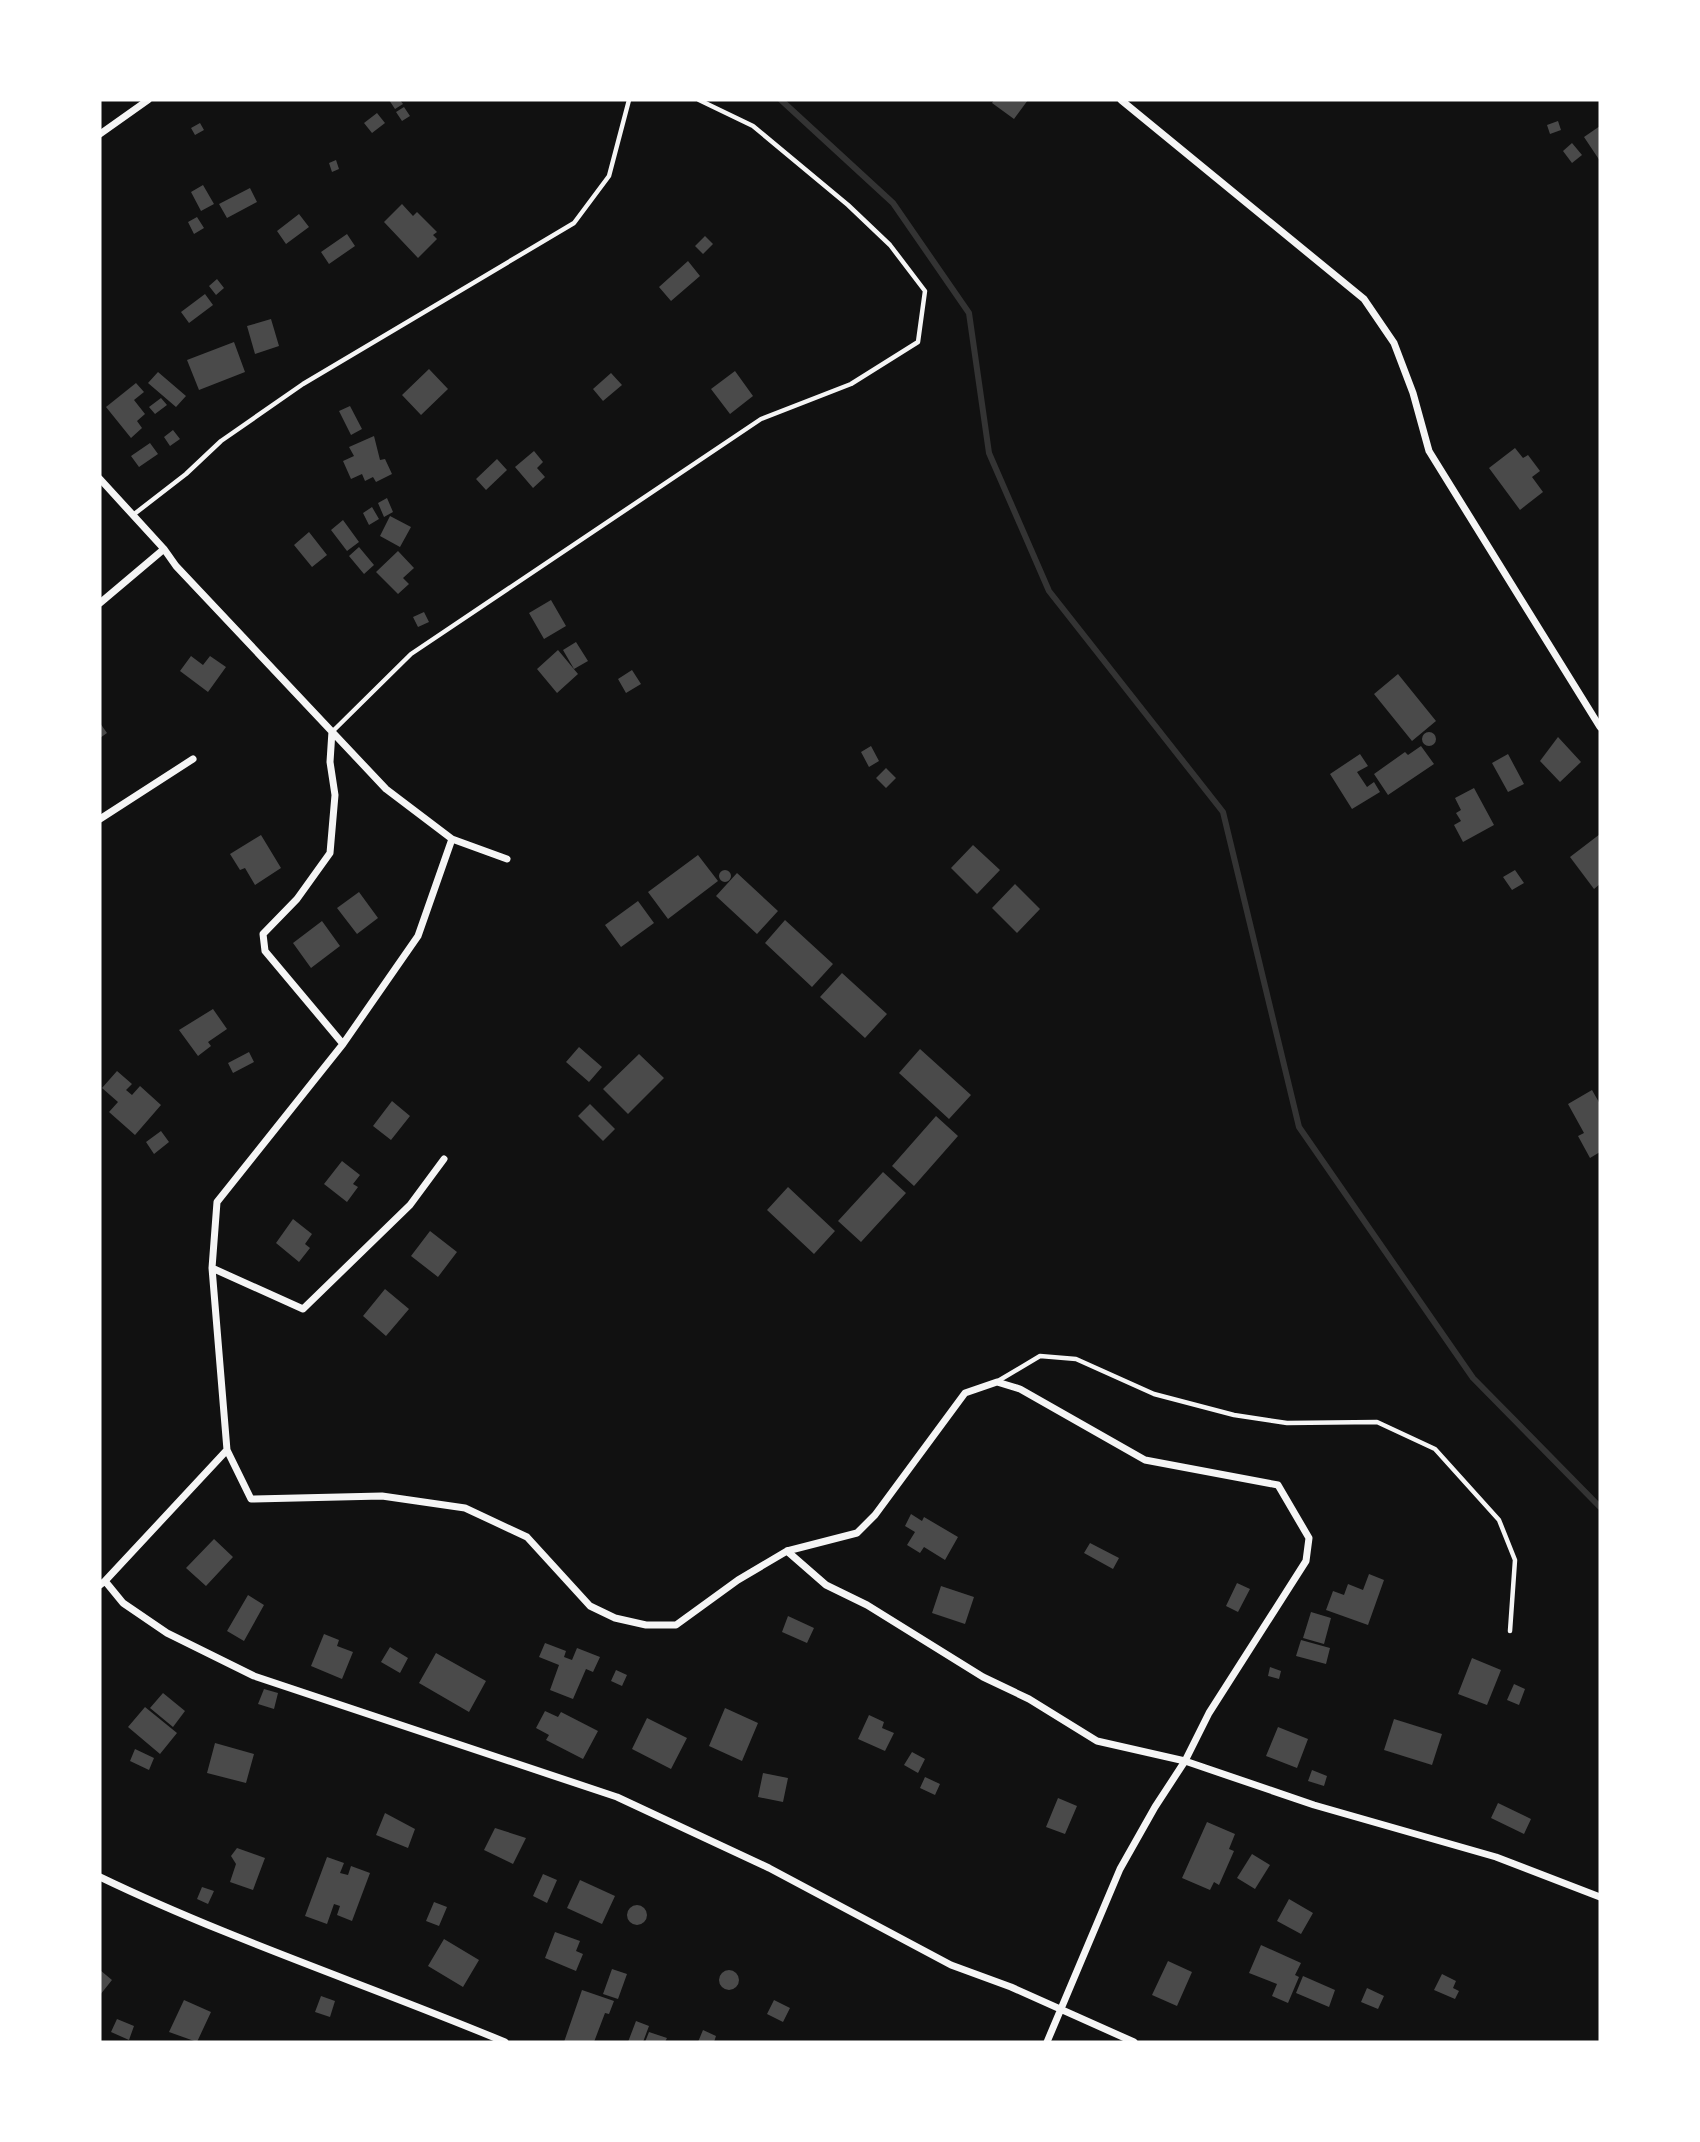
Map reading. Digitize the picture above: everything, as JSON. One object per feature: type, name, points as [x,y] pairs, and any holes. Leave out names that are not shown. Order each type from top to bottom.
[{"type":"street","points":[[100,134],[148,100]]},
{"type":"street","points":[[1121,100],[1364,299],[1394,343],[1413,393],[1429,451],[1600,727]]},
{"type":"street","points":[[100,479],[131,516],[164,548],[176,566],[386,789],[452,839],[507,859]]},
{"type":"street","points":[[100,603],[164,548]]},
{"type":"street","points":[[332,731],[330,762],[335,795],[330,853],[297,899],[263,934],[265,951],[343,1044]]},
{"type":"street","points":[[100,819],[193,759]]},
{"type":"street","points":[[452,839],[418,936],[343,1044],[217,1202],[212,1268],[227,1450],[250,1499],[382,1496],[466,1508],[527,1537],[590,1606],[615,1618],[646,1625],[676,1625],[738,1580],[787,1551],[857,1533],[875,1515],[965,1393],[997,1382],[1020,1389],[1145,1460],[1278,1485],[1309,1538],[1306,1561],[1209,1713],[1185,1761],[1120,1869],[1047,2042]]},
{"type":"street","points":[[212,1268],[303,1309],[410,1205],[444,1159]]},
{"type":"street","points":[[227,1450],[103,1583],[123,1602],[167,1633],[254,1676],[617,1797],[769,1868],[951,1965],[1011,1987],[1134,2042]]},
{"type":"street","points":[[787,1551],[826,1585],[867,1605],[983,1677],[1029,1699],[1097,1741],[1185,1761],[1314,1805],[1496,1857],[1600,1897]]},
{"type":"street","points":[[100,1877],[179,1913],[395,1996],[505,2042]]},
{"type":"lane","points":[[131,516],[186,474],[221,441],[303,384],[573,223],[608,176],[629,100]]},
{"type":"lane","points":[[332,731],[411,654],[761,419],[851,384],[918,342],[925,291],[890,245],[753,126],[699,100]]},
{"type":"lane","points":[[997,1382],[1040,1356],[1076,1359],[1154,1394],[1234,1415],[1287,1423],[1377,1422],[1435,1449],[1499,1520],[1515,1560],[1510,1631]]},
{"type":"building","points":[[389,100],[400,100],[403,104],[395,109]]},
{"type":"building","points":[[994,100],[1028,100],[1014,119],[992,103]]},
{"type":"building","points":[[404,107],[410,116],[402,121],[396,112]]},
{"type":"building","points":[[377,113],[385,123],[372,133],[364,123]]},
{"type":"building","points":[[1558,121],[1561,130],[1550,134],[1547,125]]},
{"type":"building","points":[[200,123],[204,130],[195,135],[191,128]]},
{"type":"building","points":[[1600,126],[1600,161],[1584,137]]},
{"type":"building","points":[[1572,143],[1582,155],[1572,163],[1563,151]]},
{"type":"building","points":[[336,160],[339,169],[332,172],[329,163]]},
{"type":"building","points":[[203,185],[214,204],[201,211],[191,192]]},
{"type":"building","points":[[250,188],[257,202],[227,218],[219,204]]},
{"type":"building","points":[[402,204],[413,216],[417,212],[437,232],[433,235],[437,239],[418,258],[384,222]]},
{"type":"building","points":[[299,214],[309,227],[286,244],[277,231]]},
{"type":"building","points":[[197,217],[204,228],[194,234],[188,222]]},
{"type":"building","points":[[347,234],[355,246],[329,264],[321,252]]},
{"type":"building","points":[[705,236],[713,244],[703,254],[695,246]]},
{"type":"building","points":[[688,261],[700,276],[671,301],[659,287]]},
{"type":"building","points":[[217,279],[224,288],[216,295],[209,286]]},
{"type":"building","points":[[205,294],[213,305],[189,323],[181,312]]},
{"type":"building","points":[[271,319],[279,346],[255,354],[247,326]]},
{"type":"building","points":[[234,342],[245,372],[199,390],[187,360]]},
{"type":"building","points":[[429,369],[448,389],[421,415],[402,395]]},
{"type":"building","points":[[735,371],[753,396],[730,414],[711,389]]},
{"type":"building","points":[[158,372],[186,396],[176,407],[148,383]]},
{"type":"building","points":[[611,373],[622,385],[603,401],[593,389]]},
{"type":"building","points":[[136,383],[144,392],[134,400],[145,414],[137,421],[142,428],[131,438],[106,407]]},
{"type":"building","points":[[161,398],[167,405],[155,414],[149,407]]},
{"type":"building","points":[[350,406],[362,429],[351,435],[339,411]]},
{"type":"building","points":[[173,430],[180,439],[170,446],[164,437]]},
{"type":"building","points":[[374,436],[380,460],[385,459],[392,474],[376,482],[373,477],[365,481],[362,474],[351,479],[343,461],[354,456],[349,447]]},
{"type":"building","points":[[150,443],[158,454],[139,467],[131,456]]},
{"type":"building","points":[[1515,448],[1523,458],[1528,455],[1540,471],[1532,477],[1543,492],[1520,510],[1489,468]]},
{"type":"building","points":[[534,451],[543,462],[537,468],[545,477],[533,488],[515,467]]},
{"type":"building","points":[[497,459],[507,470],[486,490],[476,479]]},
{"type":"building","points":[[387,498],[393,512],[384,517],[378,503]]},
{"type":"building","points":[[372,507],[379,519],[369,525],[363,513]]},
{"type":"building","points":[[390,516],[411,527],[400,547],[380,536]]},
{"type":"building","points":[[343,520],[359,542],[347,551],[331,530]]},
{"type":"building","points":[[309,532],[327,555],[312,567],[294,545]]},
{"type":"building","points":[[359,547],[374,565],[364,574],[349,556]]},
{"type":"building","points":[[398,551],[414,568],[403,578],[409,584],[398,594],[376,572]]},
{"type":"building","points":[[551,600],[566,626],[544,639],[529,613]]},
{"type":"building","points":[[424,612],[429,622],[418,627],[413,617]]},
{"type":"building","points":[[576,642],[588,661],[574,669],[563,650]]},
{"type":"building","points":[[558,650],[578,674],[557,693],[537,669]]},
{"type":"building","points":[[191,656],[203,665],[210,656],[226,667],[208,692],[180,671]]},
{"type":"building","points":[[632,670],[641,684],[626,693],[618,679]]},
{"type":"building","points":[[1398,674],[1436,721],[1412,741],[1374,694]]},
{"type":"building","points":[[100,723],[107,733],[100,738]]},
{"type":"building","points":[[1429,732],[1434,734],[1434,744],[1429,746],[1424,744],[1422,739],[1424,734]]},
{"type":"building","points":[[1558,737],[1581,762],[1560,782],[1540,761]]},
{"type":"building","points":[[871,746],[879,761],[869,767],[861,752]]},
{"type":"building","points":[[1421,746],[1434,764],[1388,795],[1374,774],[1405,752],[1408,755]]},
{"type":"building","points":[[1360,754],[1368,766],[1357,772],[1367,787],[1374,782],[1380,792],[1352,809],[1330,774]]},
{"type":"building","points":[[1508,754],[1524,784],[1508,792],[1492,763]]},
{"type":"building","points":[[886,768],[896,778],[886,788],[876,778]]},
{"type":"building","points":[[1474,788],[1494,825],[1463,842],[1454,825],[1461,821],[1456,813],[1461,810],[1455,798]]},
{"type":"building","points":[[1600,834],[1600,884],[1594,889],[1570,857]]},
{"type":"building","points":[[261,835],[281,868],[255,885],[245,868],[240,870],[230,854]]},
{"type":"building","points":[[973,845],[1000,870],[977,894],[951,868]]},
{"type":"building","points":[[698,855],[718,881],[668,919],[648,892]]},
{"type":"building","points":[[725,870],[731,876],[725,882],[719,876]]},
{"type":"building","points":[[1515,870],[1524,883],[1512,890],[1503,877]]},
{"type":"building","points":[[737,873],[778,911],[757,934],[716,896]]},
{"type":"building","points":[[1015,884],[1040,909],[1017,933],[992,908]]},
{"type":"building","points":[[359,892],[378,918],[357,934],[337,908]]},
{"type":"building","points":[[638,901],[654,923],[621,947],[605,925]]},
{"type":"building","points":[[785,920],[833,964],[812,987],[765,943]]},
{"type":"building","points":[[322,921],[340,946],[311,968],[293,943]]},
{"type":"building","points":[[842,973],[887,1014],[865,1038],[820,997]]},
{"type":"building","points":[[213,1009],[227,1029],[208,1042],[211,1046],[198,1056],[179,1030]]},
{"type":"building","points":[[579,1047],[602,1067],[589,1082],[566,1062]]},
{"type":"building","points":[[920,1049],[971,1095],[949,1119],[899,1073]]},
{"type":"building","points":[[249,1052],[254,1062],[233,1073],[228,1063]]},
{"type":"building","points":[[639,1054],[664,1078],[628,1114],[603,1089]]},
{"type":"building","points":[[117,1071],[132,1084],[126,1090],[132,1095],[140,1086],[161,1105],[135,1135],[109,1112],[118,1102],[102,1088]]},
{"type":"building","points":[[1592,1090],[1600,1104],[1600,1152],[1590,1158],[1578,1136],[1584,1133],[1568,1104]]},
{"type":"building","points":[[392,1101],[410,1116],[391,1140],[373,1126]]},
{"type":"building","points":[[590,1104],[615,1129],[603,1141],[578,1116]]},
{"type":"building","points":[[936,1116],[958,1136],[914,1186],[892,1166]]},
{"type":"building","points":[[161,1131],[169,1142],[154,1154],[146,1142]]},
{"type":"building","points":[[342,1161],[360,1175],[353,1184],[358,1187],[347,1202],[324,1184]]},
{"type":"building","points":[[883,1172],[906,1193],[861,1242],[838,1221]]},
{"type":"building","points":[[788,1187],[835,1231],[814,1254],[767,1210]]},
{"type":"building","points":[[293,1219],[312,1234],[305,1244],[310,1248],[299,1262],[276,1243]]},
{"type":"building","points":[[430,1231],[457,1252],[438,1277],[411,1256]]},
{"type":"building","points":[[385,1289],[409,1309],[386,1336],[363,1316]]},
{"type":"building","points":[[911,1514],[922,1521],[924,1517],[958,1537],[945,1560],[924,1547],[920,1553],[907,1545],[915,1532],[905,1526]]},
{"type":"building","points":[[214,1539],[233,1557],[206,1586],[186,1568]]},
{"type":"building","points":[[1090,1543],[1119,1558],[1113,1569],[1084,1553]]},
{"type":"building","points":[[1369,1574],[1384,1580],[1368,1625],[1326,1610],[1333,1591],[1344,1595],[1348,1584],[1363,1590]]},
{"type":"building","points":[[1237,1583],[1250,1589],[1238,1612],[1226,1606]]},
{"type":"building","points":[[941,1586],[974,1597],[965,1624],[932,1613]]},
{"type":"building","points":[[248,1595],[264,1605],[244,1641],[227,1631]]},
{"type":"building","points":[[1311,1612],[1331,1618],[1324,1644],[1303,1638]]},
{"type":"building","points":[[788,1616],[814,1628],[807,1643],[782,1632]]},
{"type":"building","points":[[324,1634],[339,1640],[337,1646],[353,1652],[342,1679],[311,1666]]},
{"type":"building","points":[[1301,1640],[1330,1648],[1326,1664],[1296,1656]]},
{"type":"building","points":[[545,1643],[566,1651],[564,1657],[572,1660],[577,1648],[600,1657],[593,1672],[586,1669],[573,1699],[550,1690],[559,1665],[539,1657]]},
{"type":"building","points":[[390,1647],[408,1658],[400,1673],[381,1662]]},
{"type":"building","points":[[436,1653],[486,1681],[469,1712],[419,1683]]},
{"type":"building","points":[[1472,1658],[1501,1670],[1487,1705],[1458,1694]]},
{"type":"building","points":[[1270,1667],[1281,1671],[1279,1679],[1268,1676]]},
{"type":"building","points":[[616,1670],[627,1675],[622,1686],[611,1681]]},
{"type":"building","points":[[1514,1684],[1525,1689],[1519,1705],[1507,1700]]},
{"type":"building","points":[[264,1689],[278,1693],[274,1709],[258,1704]]},
{"type":"building","points":[[163,1693],[185,1711],[173,1727],[150,1708]]},
{"type":"building","points":[[145,1707],[177,1733],[160,1754],[128,1727]]},
{"type":"building","points":[[725,1708],[758,1723],[742,1761],[709,1746]]},
{"type":"building","points":[[545,1711],[558,1717],[561,1712],[598,1731],[583,1759],[546,1740],[549,1735],[536,1728]]},
{"type":"building","points":[[869,1715],[884,1722],[882,1728],[894,1733],[885,1751],[858,1739]]},
{"type":"building","points":[[647,1718],[687,1738],[671,1769],[632,1749]]},
{"type":"building","points":[[1394,1719],[1442,1734],[1432,1765],[1384,1750]]},
{"type":"building","points":[[1278,1727],[1308,1739],[1297,1768],[1266,1756]]},
{"type":"building","points":[[215,1743],[254,1754],[246,1783],[207,1773]]},
{"type":"building","points":[[135,1749],[154,1758],[149,1770],[130,1761]]},
{"type":"building","points":[[912,1752],[925,1759],[918,1773],[904,1765]]},
{"type":"building","points":[[1312,1770],[1327,1776],[1324,1786],[1308,1781]]},
{"type":"building","points":[[763,1773],[788,1778],[783,1802],[758,1797]]},
{"type":"building","points":[[925,1777],[940,1784],[935,1795],[920,1788]]},
{"type":"building","points":[[1058,1798],[1077,1806],[1065,1834],[1046,1827]]},
{"type":"building","points":[[1498,1803],[1531,1819],[1524,1834],[1491,1818]]},
{"type":"building","points":[[385,1813],[415,1829],[408,1848],[376,1835]]},
{"type":"building","points":[[1207,1822],[1235,1834],[1229,1849],[1234,1851],[1219,1885],[1214,1882],[1210,1890],[1182,1878]]},
{"type":"building","points":[[495,1828],[526,1838],[513,1864],[484,1850]]},
{"type":"building","points":[[237,1848],[265,1858],[253,1890],[230,1882],[236,1864],[231,1856]]},
{"type":"building","points":[[1252,1854],[1270,1865],[1255,1889],[1237,1878]]},
{"type":"building","points":[[327,1857],[344,1863],[340,1873],[348,1875],[351,1866],[370,1873],[352,1921],[337,1915],[340,1906],[334,1904],[327,1924],[305,1916]]},
{"type":"building","points":[[543,1874],[557,1880],[547,1903],[533,1896]]},
{"type":"building","points":[[580,1880],[615,1896],[602,1924],[567,1908]]},
{"type":"building","points":[[202,1887],[214,1891],[208,1904],[197,1899]]},
{"type":"building","points":[[1289,1899],[1313,1913],[1301,1934],[1277,1921]]},
{"type":"building","points":[[434,1902],[447,1907],[439,1926],[426,1921]]},
{"type":"building","points":[[637,1905],[644,1908],[647,1915],[644,1922],[637,1925],[630,1922],[627,1915],[630,1908]]},
{"type":"building","points":[[555,1932],[580,1941],[576,1951],[583,1954],[576,1971],[545,1958]]},
{"type":"building","points":[[444,1939],[479,1960],[463,1987],[428,1966]]},
{"type":"building","points":[[1261,1945],[1301,1963],[1295,1975],[1299,1977],[1288,2003],[1272,1996],[1277,1984],[1249,1973]]},
{"type":"building","points":[[1168,1961],[1192,1972],[1177,2006],[1152,1995]]},
{"type":"building","points":[[612,1969],[627,1974],[618,1999],[603,1994]]},
{"type":"building","points":[[100,1970],[112,1980],[100,1995]]},
{"type":"building","points":[[729,1970],[736,1973],[739,1980],[736,1987],[729,1990],[722,1987],[719,1980],[722,1973]]},
{"type":"building","points":[[1442,1974],[1456,1981],[1453,1988],[1459,1991],[1455,1999],[1434,1990]]},
{"type":"building","points":[[1303,1976],[1335,1990],[1329,2007],[1296,1993]]},
{"type":"building","points":[[1367,1988],[1384,1996],[1378,2009],[1361,2002]]},
{"type":"building","points":[[582,1990],[614,2001],[609,2014],[605,2013],[594,2042],[564,2042]]},
{"type":"building","points":[[321,1996],[335,2001],[330,2017],[315,2012]]},
{"type":"building","points":[[184,2000],[211,2012],[197,2042],[169,2032]]},
{"type":"building","points":[[774,2000],[790,2008],[783,2022],[767,2014]]},
{"type":"building","points":[[117,2019],[134,2026],[129,2040],[111,2032]]},
{"type":"building","points":[[636,2021],[649,2026],[643,2042],[628,2042]]},
{"type":"building","points":[[703,2030],[716,2036],[714,2042],[698,2042]]},
{"type":"building","points":[[649,2032],[667,2038],[665,2042],[645,2042]]},
{"type":"waterway","points":[[781,100],[893,203],[969,313],[989,453],[1049,591],[1223,812],[1299,1127],[1473,1378],[1600,1507]]}]
